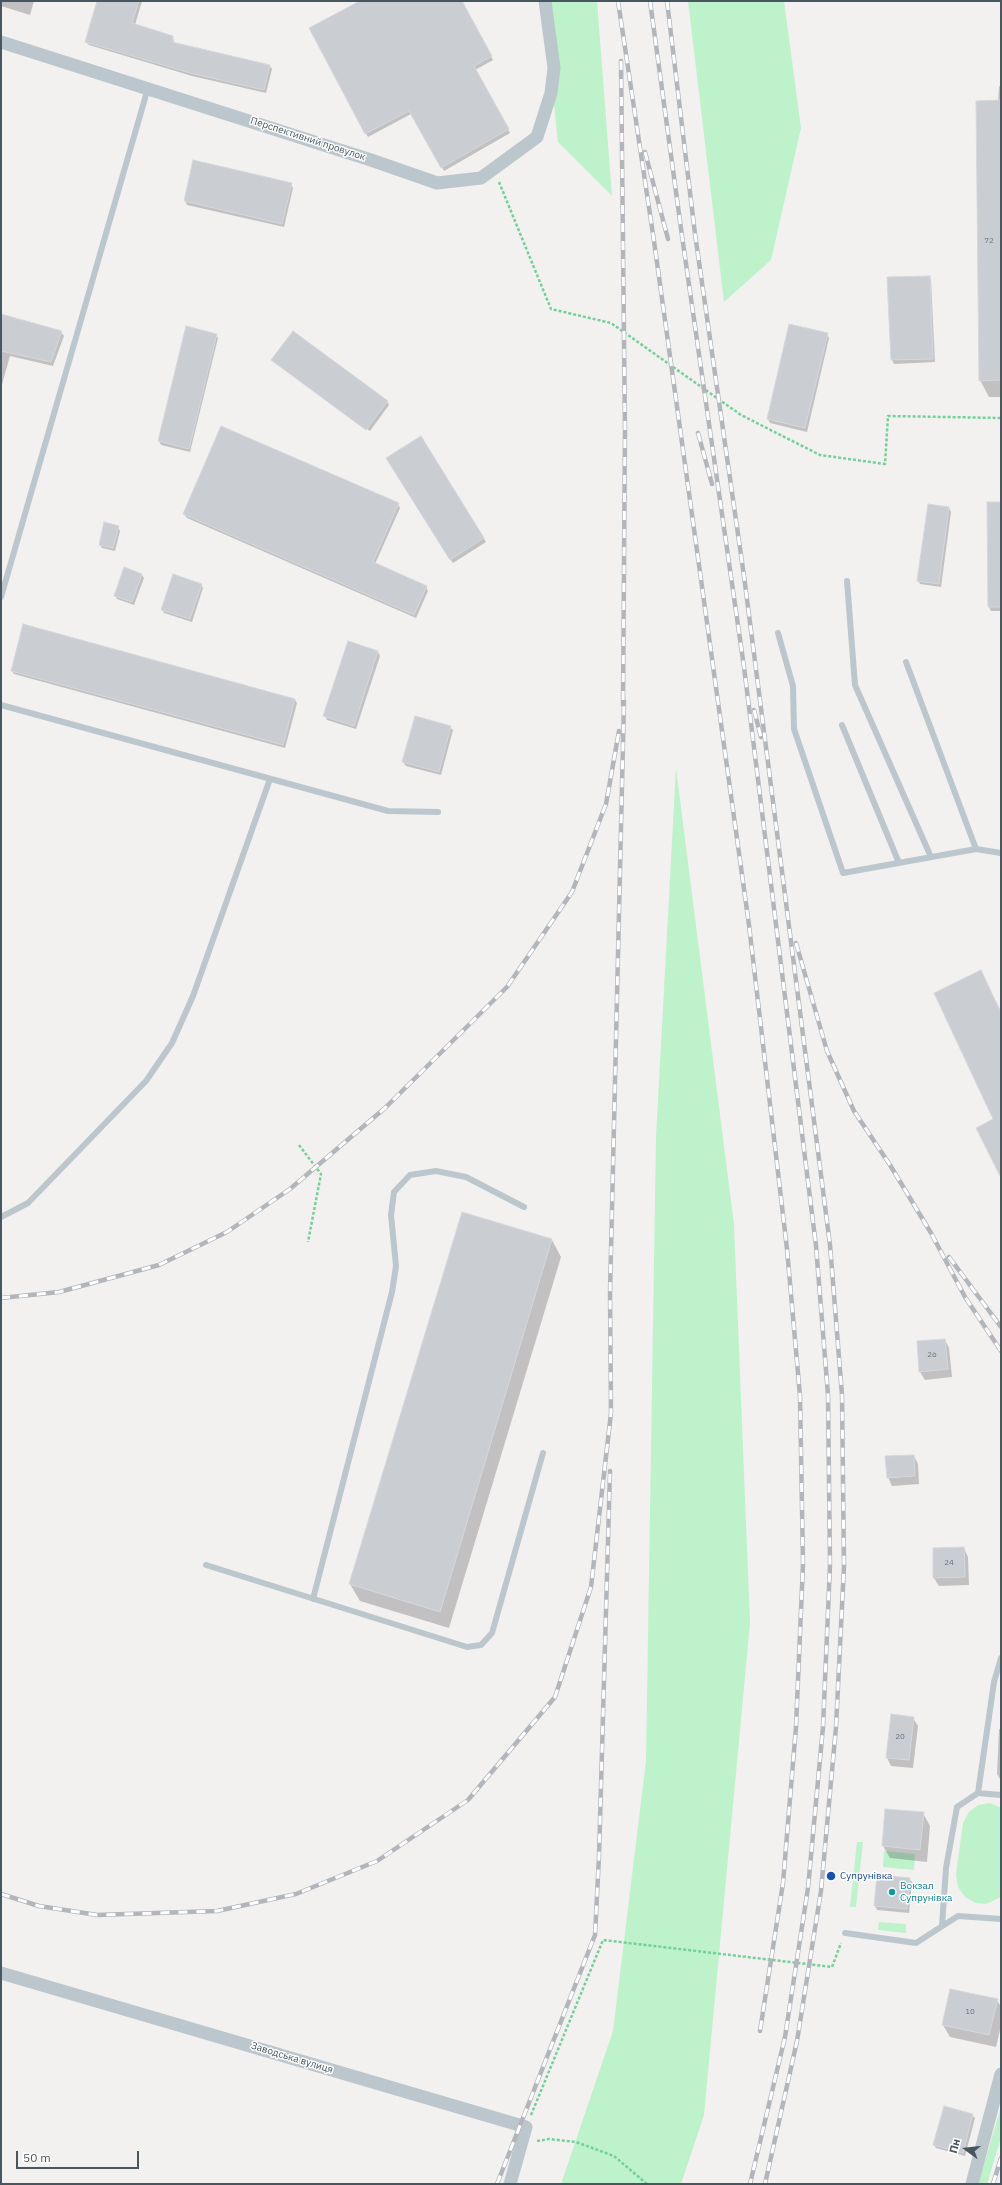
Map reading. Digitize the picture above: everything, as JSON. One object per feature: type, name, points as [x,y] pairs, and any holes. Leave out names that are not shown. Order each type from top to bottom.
[{"type":"street","name":"Перспективний провулок","points":[[1,42],[371,160],[437,183],[481,178],[537,137],[551,94],[554,68],[545,1]]},
{"type":"street","name":"Заводська вулиця","points":[[1,1974],[526,2127]]},
{"type":"street","points":[[972,2184],[1001,2074]]},
{"type":"street","points":[[510,2184],[523,2144],[526,2127]]},
{"type":"lane","points":[[1,597],[148,88]]},
{"type":"lane","points":[[847,581],[854,685],[931,857]]},
{"type":"lane","points":[[778,633],[793,686],[794,728],[843,873],[976,849],[1001,854]]},
{"type":"lane","points":[[906,662],[976,849]]},
{"type":"lane","points":[[1,705],[388,811],[438,812]]},
{"type":"lane","points":[[842,725],[899,863]]},
{"type":"lane","points":[[1,1217],[28,1203],[146,1081],[172,1043],[193,996],[270,779]]},
{"type":"lane","points":[[314,1599],[392,1292],[396,1266],[390,1215],[394,1192],[410,1175],[436,1170],[466,1177],[524,1207]]},
{"type":"lane","points":[[206,1565],[467,1647],[482,1645],[492,1634],[543,1453]]},
{"type":"lane","points":[[978,1793],[994,1682],[1001,1658]]},
{"type":"lane","points":[[942,1926],[946,1868],[957,1807],[978,1793],[1001,1795]]},
{"type":"lane","points":[[845,1933],[916,1943],[958,1916],[1001,1918]]},
{"type":"path","points":[[494,168],[551,309],[611,323],[740,415],[820,455],[885,464],[888,416],[1001,418]]},
{"type":"path","points":[[299,1145],[321,1174],[308,1242]]},
{"type":"path","points":[[526,2127],[603,1940],[832,1967],[845,1933]]},
{"type":"path","points":[[523,2144],[549,2139],[576,2142],[614,2156],[647,2184]]},
{"type":"green space","points":[[543,1],[597,1],[612,196],[558,142]]},
{"type":"green space","points":[[688,1],[784,1],[801,128],[771,260],[724,302]]},
{"type":"green space","points":[[676,768],[734,1225],[750,1623],[704,2115],[681,2184],[561,2184],[613,2031],[646,1761],[656,1137]]},
{"type":"green space","points":[[990,1803],[1001,1808],[1001,1897],[986,1904],[976,1903],[965,1897],[958,1887],[956,1875],[963,1823],[969,1812],[978,1805]]},
{"type":"green space","points":[[857,1842],[863,1842],[856,1907],[850,1907]]},
{"type":"green space","points":[[884,1851],[915,1854],[914,1870],[883,1867]]},
{"type":"green space","points":[[879,1922],[906,1924],[906,1933],[878,1930]]},
{"type":"green space","points":[[1001,2107],[1001,2138],[987,2184],[978,2184]]},
{"type":"building","points":[[97,1],[139,1],[132,23],[173,36],[172,42],[270,65],[264,90],[190,73],[85,42]]},
{"type":"building","points":[[360,1],[462,1],[492,56],[474,66],[509,129],[441,168],[409,111],[365,134],[309,28]]},
{"type":"building","points":[[1001,100],[1001,380],[979,381],[976,101]]},
{"type":"building","points":[[193,160],[292,183],[282,224],[184,201]]},
{"type":"building","points":[[930,276],[933,359],[891,360],[887,277]]},
{"type":"building","points":[[1,314],[62,331],[51,362],[1,351]]},
{"type":"building","points":[[789,324],[828,333],[805,428],[767,419]]},
{"type":"building","points":[[186,326],[217,334],[189,449],[158,441]]},
{"type":"building","points":[[293,331],[388,401],[366,430],[271,360]]},
{"type":"building","points":[[221,426],[399,503],[373,562],[427,586],[414,615],[183,514]]},
{"type":"building","points":[[421,436],[484,538],[450,560],[386,458]]},
{"type":"building","points":[[987,502],[1001,502],[1001,607],[988,607]]},
{"type":"building","points":[[928,504],[949,507],[939,584],[917,581]]},
{"type":"building","points":[[104,522],[119,526],[113,548],[99,545]]},
{"type":"building","points":[[124,567],[142,574],[132,602],[114,596]]},
{"type":"building","points":[[173,574],[202,584],[190,619],[161,610]]},
{"type":"building","points":[[23,624],[295,699],[283,745],[11,671]]},
{"type":"building","points":[[348,641],[378,651],[354,726],[323,716]]},
{"type":"building","points":[[415,716],[451,726],[439,772],[402,762]]},
{"type":"building","points":[[981,970],[1001,1013],[1001,1178],[976,1128],[993,1119],[934,993]]},
{"type":"building","points":[[462,1212],[552,1239],[440,1612],[349,1584]]},
{"type":"building","points":[[945,1339],[948,1369],[919,1372],[917,1341]]},
{"type":"building","points":[[914,1455],[915,1476],[887,1478],[885,1456]]},
{"type":"building","points":[[964,1547],[965,1577],[933,1578],[933,1548]]},
{"type":"building","points":[[891,1714],[914,1717],[909,1760],[886,1758]]},
{"type":"building","points":[[885,1809],[924,1812],[920,1850],[882,1846]]},
{"type":"building","name":"Вокзал Супрунівка","points":[[877,1875],[910,1878],[907,1909],[874,1906]]},
{"type":"building","points":[[950,1989],[998,1999],[989,2035],[942,2025]]},
{"type":"building","points":[[944,2106],[973,2114],[963,2153],[933,2145]]},
{"type":"railway","points":[[618,1],[654,241],[749,925],[787,1249],[800,1396],[803,1564],[796,1727],[783,1883],[760,2031]]},
{"type":"railway","points":[[650,1],[744,667],[816,1246],[828,1395],[830,1565],[823,1727],[808,1888],[785,2037],[750,2184]]},
{"type":"railway","points":[[667,1],[695,234],[744,576],[830,1245],[842,1395],[844,1566],[836,1727],[821,1891],[797,2041],[765,2184]]},
{"type":"railway","points":[[621,61],[625,431],[623,705]]},
{"type":"railway","points":[[645,152],[668,239]]},
{"type":"railway","points":[[698,433],[712,484]]},
{"type":"railway","points":[[1,1894],[39,1906],[97,1915],[217,1911],[296,1894],[377,1861],[468,1800],[555,1697],[591,1587],[611,1413],[610,1293],[624,701]]},
{"type":"railway","points":[[754,710],[761,737]]},
{"type":"railway","points":[[1,1298],[59,1292],[159,1265],[227,1232],[290,1189],[385,1108],[507,987],[572,892],[606,804],[619,731]]},
{"type":"railway","points":[[796,943],[827,1051],[854,1111],[890,1165],[931,1233],[965,1297],[1001,1351]]},
{"type":"railway","points":[[949,1257],[1001,1327]]},
{"type":"railway","points":[[497,2184],[595,1935],[599,1856],[610,1471]]},
{"type":"railway","points":[[993,2184],[1001,2158]]},
{"type":"place","name":"Супрунівка","points":[[831,1876]]},
{"type":"place","name":"Вокзал Супрунівка","points":[[892,1892]]}]
